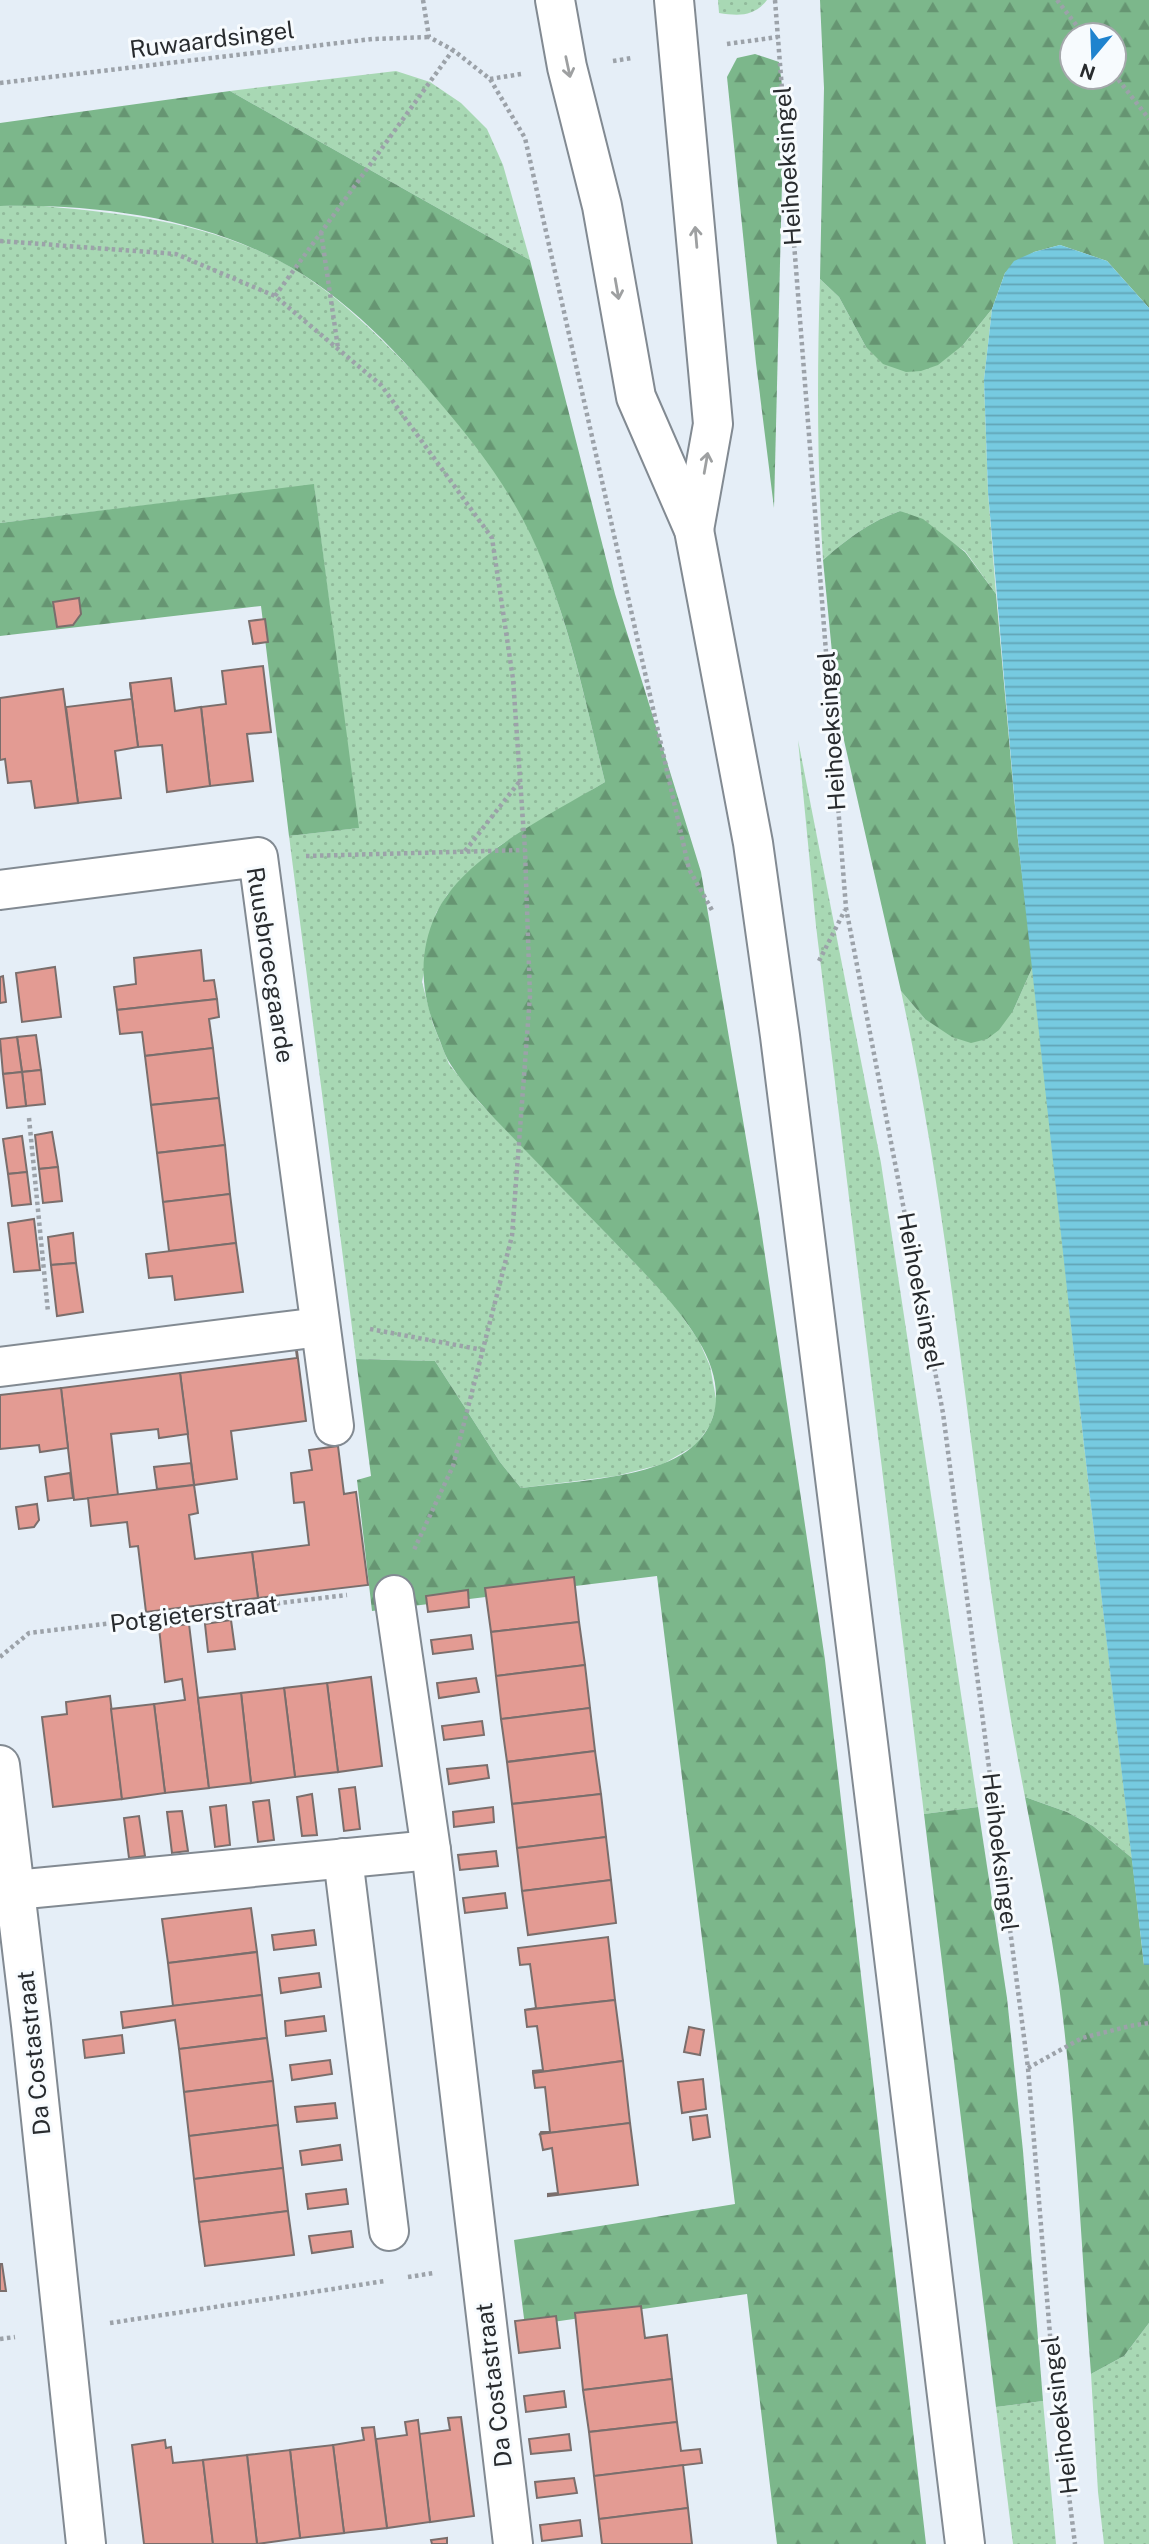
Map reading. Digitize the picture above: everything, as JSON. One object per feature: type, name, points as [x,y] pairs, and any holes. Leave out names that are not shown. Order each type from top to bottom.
[{"type":"street","points":[[555,0],[567,67],[602,206],[636,397],[694,530],[753,843],[780,1036],[965,2544]]},
{"type":"street","points":[[674,0],[713,424],[694,530]]},
{"type":"street","name":"Ruusbroecgaarde","points":[[0,890],[258,857],[334,1426]]},
{"type":"street","points":[[0,1367],[320,1327]]},
{"type":"street","name":"Da Costastraat","points":[[395,1592],[431,1850],[513,2544]]},
{"type":"street","points":[[0,1765],[15,1890],[431,1850]]},
{"type":"street","points":[[343,1858],[389,2231]]},
{"type":"street","name":"Da Costastraat","points":[[15,1890],[65,2330],[86,2544]]},
{"type":"path","points":[[423,0],[429,37],[453,50],[491,79],[525,138],[689,869],[715,917]]},
{"type":"path","name":"Heihoeksingel","points":[[775,0],[846,908],[943,1413],[1028,2068],[1052,2359],[1075,2544]]},
{"type":"path","points":[[1057,0],[1073,21]]},
{"type":"path","name":"Ruwaardsingel","points":[[0,83],[372,39],[429,37]]},
{"type":"path","points":[[275,296],[453,50]]},
{"type":"path","points":[[1127,91],[1149,119]]},
{"type":"path","points":[[321,231],[338,350]]},
{"type":"path","points":[[0,241],[176,254],[275,296],[381,385],[492,538],[513,679],[526,850],[530,996],[512,1236],[453,1466],[395,1592]]},
{"type":"path","points":[[464,852],[520,782]]},
{"type":"path","points":[[258,857],[526,850]]},
{"type":"path","points":[[29,1118],[53,1360]]},
{"type":"path","points":[[320,1327],[374,1329],[482,1350]]},
{"type":"path","name":"Potgieterstraat","points":[[0,1657],[29,1633],[395,1592]]},
{"type":"path","points":[[1028,2068],[1082,2038],[1149,2023]]},
{"type":"path","points":[[403,2278],[480,2266]]},
{"type":"path","points":[[0,2339],[390,2280]]},
{"type":"green space","points":[[718,0],[767,0],[757,10],[739,15],[719,13]]},
{"type":"green space","points":[[820,0],[1149,0],[1149,308],[1107,261],[1060,245],[1034,252],[1005,273],[992,309],[963,345],[938,365],[921,371],[906,372],[883,364],[866,347],[839,297],[820,279],[824,88]]},
{"type":"green space","points":[[755,54],[779,62],[784,101],[774,508],[756,363],[727,77],[737,58]]},
{"type":"green space","points":[[396,71],[430,82],[461,103],[487,129],[503,165],[530,260],[230,91]]},
{"type":"green space","points":[[230,91],[530,260],[615,594],[701,872],[759,1215],[825,1660],[926,2544],[777,2544],[747,2294],[525,2326],[514,2240],[735,2204],[657,1576],[372,1611],[357,1480],[371,1476],[356,1359],[435,1361],[500,1462],[521,1488],[628,1474],[662,1464],[682,1454],[697,1442],[708,1428],[716,1395],[714,1377],[708,1359],[683,1317],[467,1087],[446,1056],[429,1009],[424,978],[426,946],[436,914],[449,893],[487,855],[536,822],[605,782],[578,671],[553,590],[523,519],[499,479],[421,381],[380,337],[335,298],[286,264],[229,239],[165,220],[66,207],[0,206],[0,123]]},
{"type":"green space","points":[[32,205],[119,214],[176,224],[232,240],[298,271],[367,326],[442,404],[497,473],[526,525],[556,596],[578,670],[605,782],[499,846],[447,895],[436,913],[422,982],[433,1024],[449,1064],[479,1102],[670,1299],[699,1341],[710,1366],[717,1404],[710,1425],[696,1445],[663,1464],[616,1476],[521,1488],[500,1462],[435,1361],[356,1359],[289,836],[358,828],[314,485],[0,523],[0,206]]},
{"type":"green space","points":[[820,279],[839,297],[866,347],[963,345],[992,309],[984,380],[988,492],[996,594],[965,551],[900,511],[859,532],[823,560],[818,419]]},
{"type":"green space","points":[[314,484],[359,828],[289,836],[261,606],[0,636],[0,523]]},
{"type":"green space","points":[[900,511],[923,519],[965,552],[996,594],[1018,840],[1033,966],[1013,1011],[999,1030],[987,1039],[971,1043],[952,1037],[925,1019],[901,991],[838,714],[823,560],[859,532]]},
{"type":"green space","points":[[798,740],[881,1163],[978,1807],[924,1814],[816,926]]},
{"type":"green space","points":[[1033,966],[1084,1445],[1132,1858],[1093,1826],[1067,1812],[1025,1797],[992,1596],[938,1192],[901,991],[925,1019],[1013,1011]]},
{"type":"green space","points":[[1025,1797],[1067,1812],[1093,1826],[1132,1858],[1144,1965],[1149,1965],[1149,2323],[1124,2356],[1091,2374],[1065,2034],[1052,1939]]},
{"type":"green space","points":[[978,1807],[1007,1998],[1023,2151],[1043,2401],[996,2407],[924,1814]]},
{"type":"green space","points":[[1149,2323],[1149,2544],[1104,2544],[1091,2374],[1124,2356]]},
{"type":"green space","points":[[1043,2401],[1056,2544],[1013,2544],[996,2407]]},
{"type":"water","points":[[1060,245],[1107,261],[1149,308],[1149,1965],[1144,1965],[1084,1445],[1018,840],[988,492],[984,380],[992,309],[1005,273],[1014,261]]},
{"type":"building","points":[[79,598],[81,614],[73,625],[57,627],[53,602]]},
{"type":"building","points":[[265,619],[268,642],[253,644],[249,621]]},
{"type":"building","points":[[263,666],[271,732],[247,734],[253,781],[210,786],[201,707],[226,704],[222,671]]},
{"type":"building","points":[[171,678],[175,711],[201,707],[210,786],[167,792],[162,745],[138,747],[130,683]]},
{"type":"building","points":[[63,689],[78,803],[35,808],[31,781],[8,783],[5,759],[0,760],[0,698]]},
{"type":"building","points":[[132,699],[138,747],[115,751],[121,798],[78,803],[66,707]]},
{"type":"building","points":[[201,950],[204,981],[214,980],[217,999],[117,1010],[114,987],[136,984],[134,958]]},
{"type":"building","points":[[55,967],[61,1017],[22,1022],[16,973]]},
{"type":"building","points":[[3,976],[6,1002],[0,1003],[0,977]]},
{"type":"building","points":[[217,999],[219,1017],[209,1019],[213,1048],[145,1056],[142,1032],[120,1034],[117,1010]]},
{"type":"building","points":[[36,1035],[41,1070],[22,1072],[17,1037]]},
{"type":"building","points":[[17,1037],[22,1072],[3,1074],[0,1039]]},
{"type":"building","points":[[213,1048],[219,1098],[151,1105],[145,1056]]},
{"type":"building","points":[[41,1070],[45,1104],[26,1106],[22,1072]]},
{"type":"building","points":[[22,1072],[26,1106],[7,1108],[3,1074]]},
{"type":"building","points":[[219,1098],[225,1145],[157,1153],[151,1105]]},
{"type":"building","points":[[52,1132],[58,1167],[39,1169],[35,1135]]},
{"type":"building","points":[[22,1136],[27,1172],[8,1174],[3,1139]]},
{"type":"building","points":[[225,1145],[230,1194],[163,1202],[157,1153]]},
{"type":"building","points":[[58,1167],[62,1201],[43,1203],[39,1169]]},
{"type":"building","points":[[27,1172],[31,1204],[12,1206],[8,1174]]},
{"type":"building","points":[[230,1194],[236,1243],[169,1251],[163,1202]]},
{"type":"building","points":[[34,1219],[40,1270],[14,1272],[8,1223]]},
{"type":"building","points":[[73,1233],[76,1263],[51,1265],[48,1237]]},
{"type":"building","points":[[236,1243],[243,1292],[175,1300],[172,1276],[149,1278],[146,1254]]},
{"type":"building","points":[[76,1263],[83,1312],[57,1316],[51,1265]]},
{"type":"building","points":[[296,1350],[306,1421],[231,1431],[237,1479],[194,1485],[180,1373],[297,1358]]},
{"type":"building","points":[[180,1373],[188,1434],[159,1438],[158,1429],[111,1434],[118,1495],[74,1500],[61,1388]]},
{"type":"building","points":[[61,1388],[68,1448],[40,1452],[39,1445],[0,1449],[0,1395]]},
{"type":"building","points":[[338,1446],[344,1494],[356,1492],[368,1585],[258,1598],[252,1552],[309,1545],[304,1502],[294,1503],[291,1473],[312,1470],[309,1450]]},
{"type":"building","points":[[191,1463],[194,1485],[157,1489],[154,1467]]},
{"type":"building","points":[[70,1473],[73,1498],[48,1501],[45,1477]]},
{"type":"building","points":[[194,1485],[198,1513],[189,1515],[195,1559],[252,1552],[258,1598],[146,1612],[138,1546],[130,1547],[127,1522],[91,1526],[88,1498]]},
{"type":"building","points":[[37,1504],[39,1520],[34,1527],[19,1529],[16,1507]]},
{"type":"building","points":[[574,1577],[579,1622],[491,1632],[485,1588]]},
{"type":"building","points":[[468,1590],[469,1607],[428,1612],[426,1596]]},
{"type":"building","points":[[231,1620],[235,1649],[208,1652],[205,1624]]},
{"type":"building","points":[[579,1622],[585,1665],[496,1676],[491,1632]]},
{"type":"building","points":[[189,1624],[209,1788],[165,1793],[154,1704],[185,1700],[182,1679],[165,1682],[159,1628]]},
{"type":"building","points":[[471,1635],[473,1649],[433,1654],[431,1640]]},
{"type":"building","points":[[585,1665],[590,1708],[501,1719],[496,1676]]},
{"type":"building","points":[[371,1677],[382,1766],[338,1772],[327,1683]]},
{"type":"building","points":[[476,1678],[479,1692],[439,1698],[437,1683]]},
{"type":"building","points":[[327,1683],[338,1772],[295,1777],[284,1688]]},
{"type":"building","points":[[284,1688],[295,1777],[251,1783],[241,1693]]},
{"type":"building","points":[[241,1693],[251,1783],[209,1788],[198,1698]]},
{"type":"building","points":[[110,1696],[122,1799],[53,1807],[42,1717],[67,1714],[66,1702]]},
{"type":"building","points":[[154,1704],[165,1793],[122,1799],[111,1709]]},
{"type":"building","points":[[590,1708],[595,1751],[507,1762],[501,1719]]},
{"type":"building","points":[[482,1721],[484,1735],[444,1740],[442,1726]]},
{"type":"building","points":[[595,1751],[601,1794],[512,1804],[507,1762]]},
{"type":"building","points":[[487,1765],[489,1778],[449,1784],[447,1769]]},
{"type":"building","points":[[355,1787],[360,1829],[344,1831],[339,1789]]},
{"type":"building","points":[[312,1794],[317,1835],[302,1836],[297,1797]]},
{"type":"building","points":[[601,1794],[606,1837],[517,1848],[512,1804]]},
{"type":"building","points":[[269,1800],[274,1840],[258,1842],[253,1802]]},
{"type":"building","points":[[226,1805],[230,1845],[215,1847],[210,1807]]},
{"type":"building","points":[[493,1807],[494,1822],[454,1827],[453,1812]]},
{"type":"building","points":[[182,1811],[188,1851],[172,1853],[167,1812]]},
{"type":"building","points":[[139,1816],[145,1856],[129,1858],[124,1818]]},
{"type":"building","points":[[606,1837],[611,1880],[522,1891],[517,1848]]},
{"type":"building","points":[[496,1851],[498,1866],[460,1870],[458,1855]]},
{"type":"building","points":[[611,1880],[616,1923],[528,1935],[522,1891]]},
{"type":"building","points":[[505,1893],[507,1908],[465,1913],[463,1898]]},
{"type":"building","points":[[251,1908],[257,1952],[168,1963],[162,1919]]},
{"type":"building","points":[[314,1930],[316,1945],[274,1950],[272,1935]]},
{"type":"building","points":[[608,1937],[615,2000],[525,2010],[536,2008],[530,1964],[520,1965],[518,1948]]},
{"type":"building","points":[[257,1952],[262,1995],[173,2006],[168,1963]]},
{"type":"building","points":[[319,1973],[321,1987],[281,1993],[279,1978]]},
{"type":"building","points":[[262,1995],[267,2038],[179,2049],[175,2020],[123,2028],[121,2012]]},
{"type":"building","points":[[615,2000],[623,2061],[533,2073],[543,2070],[537,2026],[527,2027],[525,2010]]},
{"type":"building","points":[[324,2016],[326,2031],[286,2036],[285,2021]]},
{"type":"building","points":[[689,2027],[704,2030],[700,2055],[684,2052]]},
{"type":"building","points":[[122,2035],[124,2053],[85,2058],[83,2040]]},
{"type":"building","points":[[267,2038],[273,2081],[184,2092],[179,2049]]},
{"type":"building","points":[[330,2060],[332,2074],[292,2080],[290,2065]]},
{"type":"building","points":[[623,2061],[630,2123],[540,2134],[550,2132],[545,2087],[535,2088],[533,2073]]},
{"type":"building","points":[[703,2079],[706,2109],[682,2113],[678,2082]]},
{"type":"building","points":[[273,2081],[278,2125],[189,2136],[184,2092]]},
{"type":"building","points":[[335,2103],[337,2118],[297,2122],[295,2107]]},
{"type":"building","points":[[707,2115],[710,2137],[693,2140],[690,2117]]},
{"type":"building","points":[[630,2123],[638,2185],[548,2196],[558,2193],[552,2148],[543,2150],[540,2134]]},
{"type":"building","points":[[278,2125],[283,2168],[194,2179],[189,2136]]},
{"type":"building","points":[[340,2145],[342,2160],[302,2165],[300,2151]]},
{"type":"building","points":[[283,2168],[288,2211],[199,2222],[194,2179]]},
{"type":"building","points":[[346,2189],[348,2204],[308,2209],[306,2194]]},
{"type":"building","points":[[288,2211],[294,2255],[205,2266],[199,2222]]},
{"type":"building","points":[[351,2231],[353,2247],[312,2253],[309,2236]]},
{"type":"building","points":[[2,2264],[6,2291],[0,2291]]},
{"type":"building","points":[[641,2306],[645,2338],[667,2335],[672,2379],[583,2390],[575,2313]]},
{"type":"building","points":[[556,2316],[560,2348],[519,2353],[515,2321]]},
{"type":"building","points":[[672,2379],[677,2422],[589,2432],[583,2390]]},
{"type":"building","points":[[564,2391],[566,2407],[526,2412],[524,2396]]},
{"type":"building","points":[[461,2417],[474,2516],[430,2522],[419,2434],[450,2430],[448,2418]]},
{"type":"building","points":[[418,2420],[430,2522],[387,2528],[376,2439],[407,2435],[405,2422]]},
{"type":"building","points":[[677,2422],[681,2451],[700,2449],[702,2463],[594,2476],[589,2432]]},
{"type":"building","points":[[374,2427],[387,2528],[344,2533],[333,2445],[364,2440],[362,2428]]},
{"type":"building","points":[[569,2434],[571,2450],[531,2454],[529,2439]]},
{"type":"building","points":[[165,2440],[166,2448],[171,2447],[173,2463],[203,2460],[213,2544],[144,2544],[132,2445]]},
{"type":"building","points":[[333,2445],[344,2533],[300,2538],[290,2450]]},
{"type":"building","points":[[290,2450],[300,2538],[257,2544],[247,2455]]},
{"type":"building","points":[[247,2455],[257,2544],[213,2544],[203,2460]]},
{"type":"building","points":[[683,2465],[688,2508],[599,2519],[594,2476]]},
{"type":"building","points":[[574,2478],[577,2493],[537,2498],[535,2482]]},
{"type":"building","points":[[688,2508],[692,2544],[602,2544],[599,2519]]},
{"type":"building","points":[[580,2520],[582,2536],[542,2541],[540,2525]]},
{"type":"building","points":[[447,2538],[447,2544],[432,2544],[431,2540]]}]
